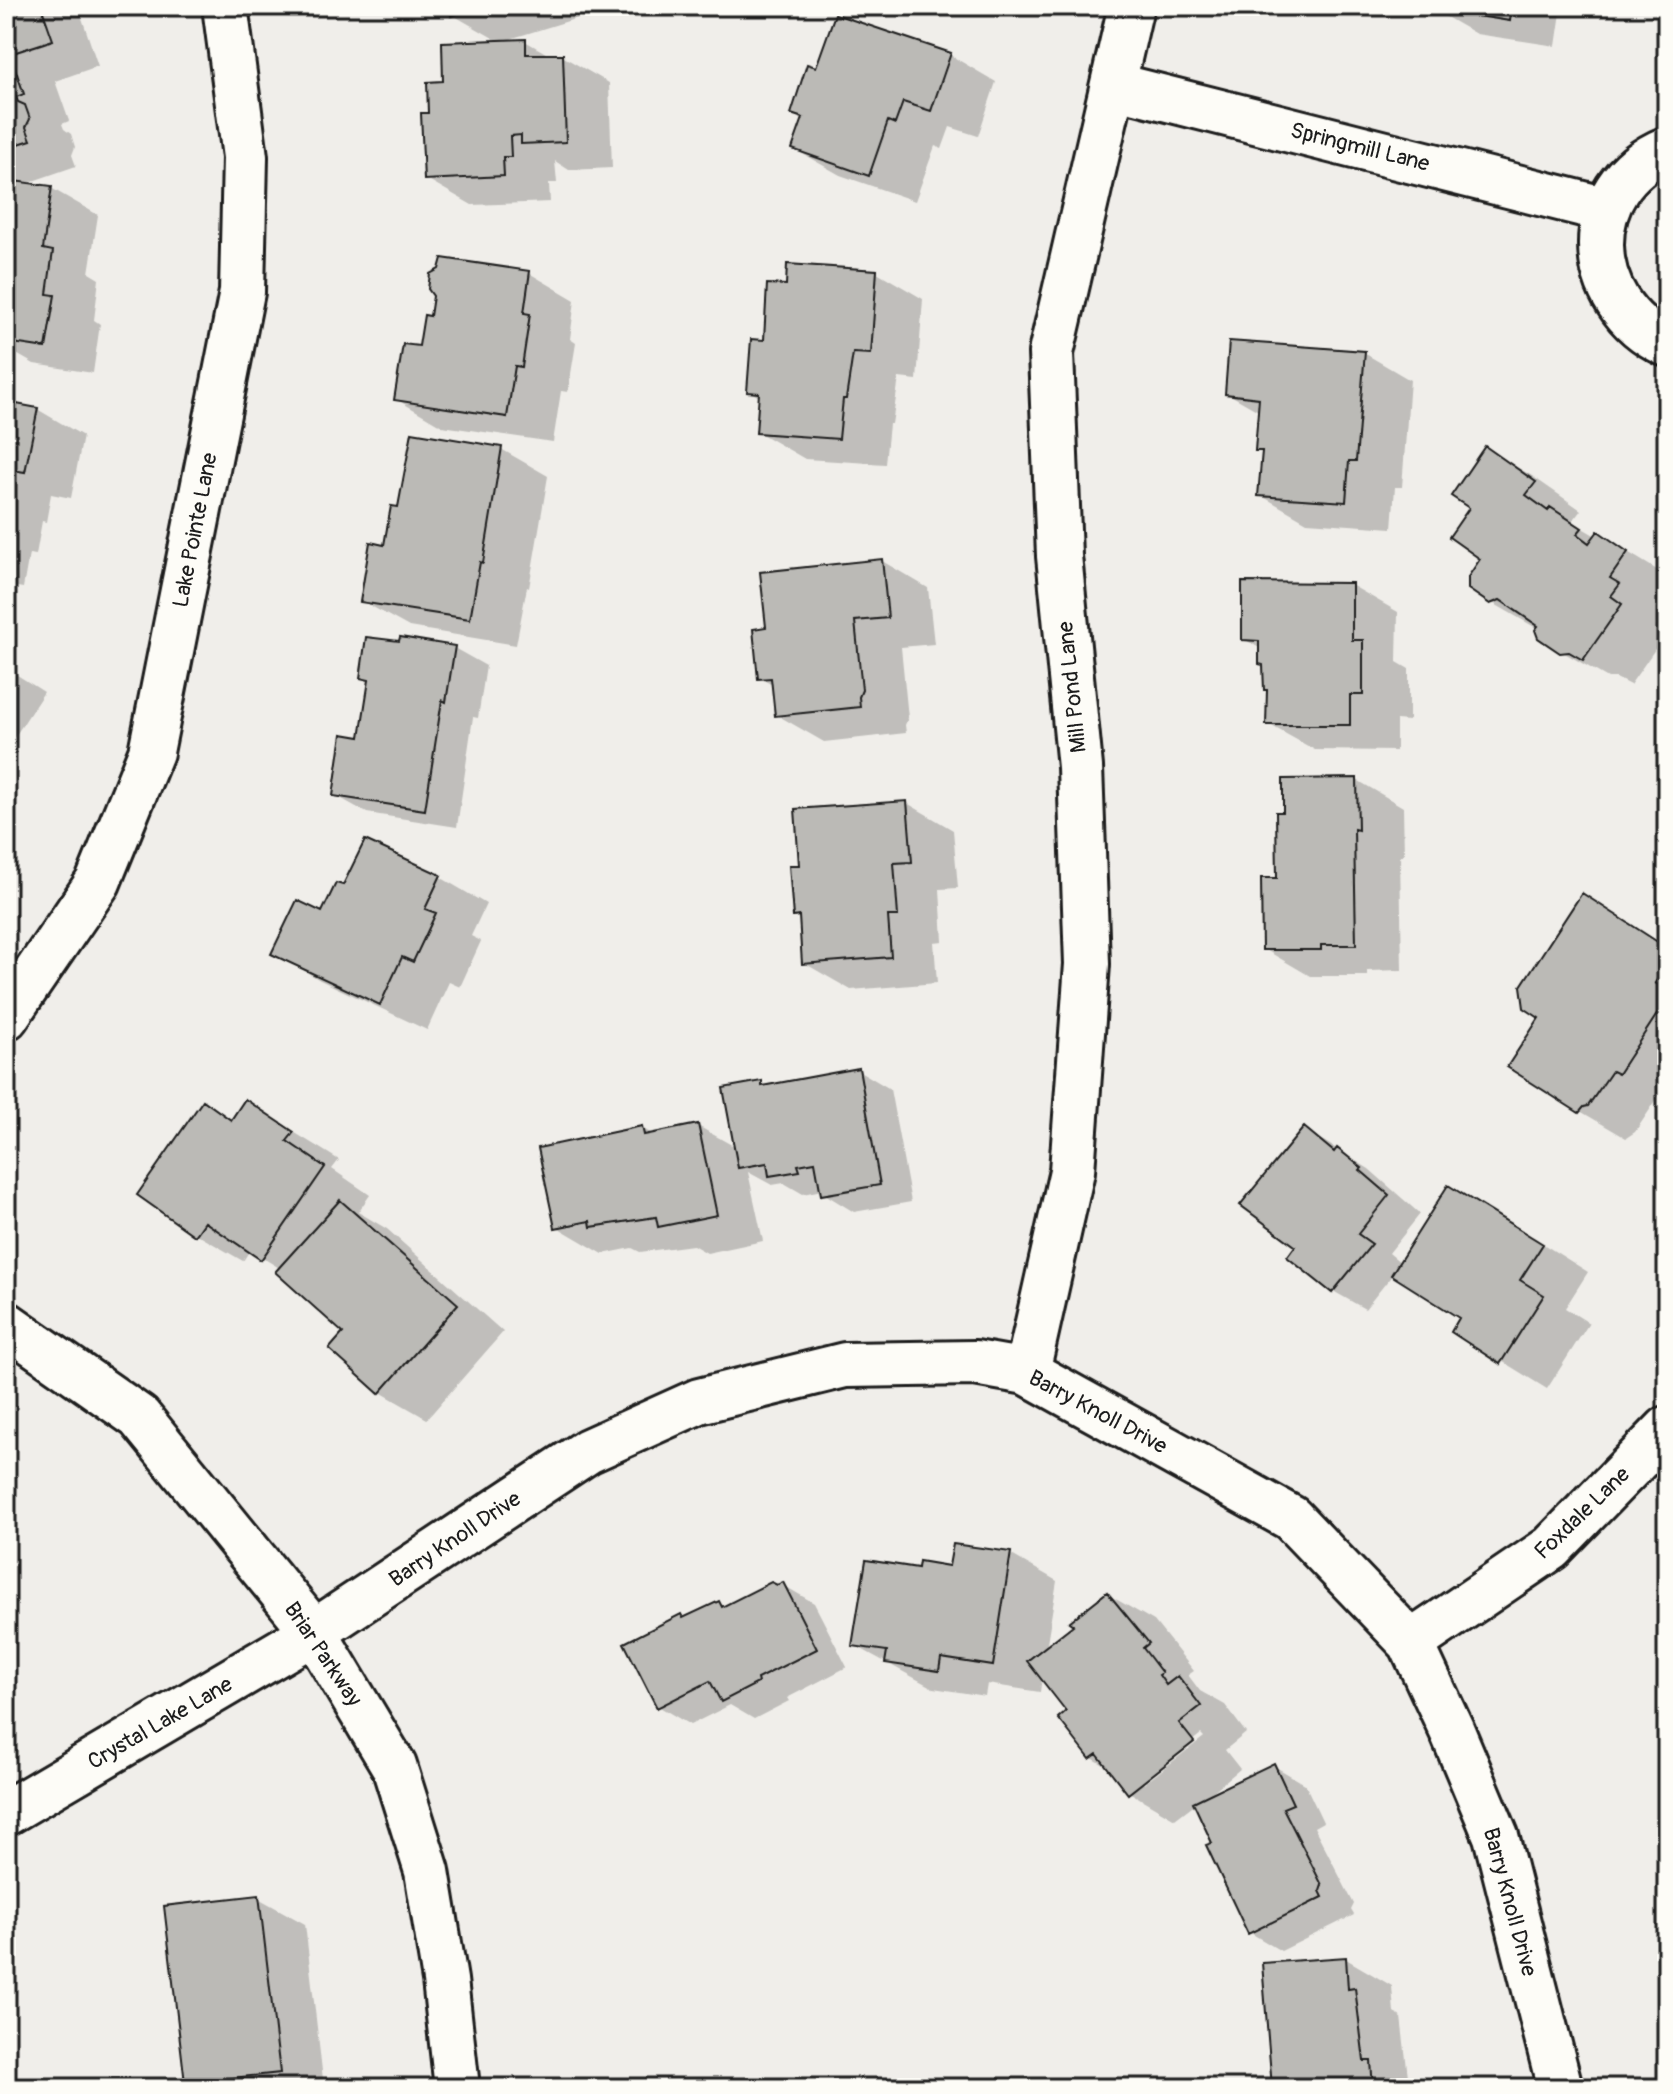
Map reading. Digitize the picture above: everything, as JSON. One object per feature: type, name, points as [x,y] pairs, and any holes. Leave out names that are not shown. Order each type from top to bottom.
[{"type":"street","name":"Lake Pointe Lane","points":[[6,1017],[98,882],[151,752],[242,292],[245,157],[225,6]]},
{"type":"street","name":"Mill Pond Lane","points":[[1027,1372],[1072,1171],[1087,964],[1080,767],[1059,556],[1051,353],[1131,6]]},
{"type":"street","name":"Springmill Lane","points":[[1113,85],[1607,210]]},
{"type":"street","points":[[1667,149],[1650,156],[1624,180],[1607,210],[1600,244],[1605,278],[1621,310],[1646,334],[1667,344]]},
{"type":"street","name":"Briar Parkway","points":[[6,1324],[139,1417],[314,1632],[394,1766],[427,1871],[445,1980],[457,2088]]},
{"type":"street","name":"Barry Knoll Drive","points":[[314,1632],[588,1451],[699,1401],[845,1365],[975,1363],[1027,1372],[1291,1518],[1411,1643],[1496,1836],[1560,2088]]},
{"type":"street","name":"Foxdale Lane","points":[[1411,1643],[1551,1548],[1667,1429]]},
{"type":"street","name":"Crystal Lake Lane","points":[[6,1813],[314,1632]]},
{"type":"building","points":[[6,6],[41,6],[53,40],[10,54],[24,94],[16,97],[18,102],[25,105],[30,119],[26,127],[31,140],[6,148]]},
{"type":"building","points":[[448,6],[485,6],[451,16]]},
{"type":"building","points":[[1427,6],[1512,6],[1510,21]]},
{"type":"building","points":[[835,14],[951,53],[931,111],[903,102],[895,124],[888,121],[869,176],[792,149],[803,118],[791,114],[807,64],[816,67]]},
{"type":"building","points":[[526,39],[526,54],[563,54],[566,142],[521,144],[521,135],[510,136],[511,157],[503,157],[504,176],[424,180],[421,113],[428,113],[427,82],[443,81],[442,42]]},
{"type":"building","points":[[6,180],[52,186],[43,249],[53,251],[47,294],[55,295],[46,348],[6,342]]},
{"type":"building","points":[[442,258],[530,271],[524,313],[530,314],[522,367],[515,366],[507,417],[394,400],[403,344],[419,346],[424,315],[430,316],[433,296],[428,289],[430,274],[439,269]]},
{"type":"building","points":[[787,264],[877,270],[871,354],[853,353],[846,399],[843,399],[839,439],[756,433],[759,393],[747,392],[751,339],[764,340],[767,284],[786,285]]},
{"type":"building","points":[[1229,341],[1365,351],[1356,461],[1349,461],[1346,502],[1258,496],[1262,451],[1255,451],[1259,398],[1225,394]]},
{"type":"building","points":[[6,402],[38,408],[25,472],[6,469]]},
{"type":"building","points":[[412,432],[502,447],[483,563],[480,562],[470,619],[360,602],[370,542],[384,545],[391,506],[398,507]]},
{"type":"building","points":[[1485,446],[1536,482],[1526,495],[1548,511],[1550,507],[1582,528],[1577,534],[1589,543],[1598,531],[1628,552],[1610,578],[1620,584],[1611,596],[1622,604],[1583,660],[1569,652],[1560,653],[1538,638],[1535,630],[1538,626],[1500,600],[1490,604],[1468,589],[1468,577],[1480,559],[1449,537],[1469,508],[1451,496]]},
{"type":"building","points":[[882,559],[888,618],[855,621],[862,690],[860,707],[775,716],[771,678],[758,679],[753,629],[766,627],[760,572]]},
{"type":"building","points":[[1242,582],[1352,583],[1352,640],[1363,640],[1363,695],[1350,695],[1350,725],[1266,725],[1267,690],[1264,690],[1263,665],[1259,664],[1259,641],[1242,640]]},
{"type":"building","points":[[366,637],[399,641],[400,637],[455,646],[446,702],[442,700],[425,810],[333,796],[342,734],[360,737],[369,680],[360,678]]},
{"type":"building","points":[[1357,778],[1358,830],[1354,829],[1356,945],[1321,945],[1321,950],[1262,950],[1261,878],[1277,878],[1276,812],[1283,812],[1283,779]]},
{"type":"building","points":[[907,801],[912,862],[894,863],[898,916],[888,916],[891,957],[802,964],[799,916],[793,917],[789,865],[799,865],[795,809]]},
{"type":"building","points":[[365,840],[441,875],[425,909],[436,913],[413,962],[402,957],[380,1005],[271,954],[297,900],[322,912],[336,883],[343,885]]},
{"type":"building","points":[[1582,893],[1667,948],[1667,964],[1655,983],[1667,990],[1667,999],[1618,1074],[1612,1071],[1588,1106],[1579,1113],[1507,1067],[1539,1018],[1524,1008],[1521,986]]},
{"type":"building","points":[[859,1068],[880,1185],[821,1195],[815,1162],[798,1165],[800,1171],[769,1176],[767,1163],[738,1168],[723,1088],[762,1081],[762,1086]]},
{"type":"building","points":[[245,1099],[294,1132],[287,1141],[325,1167],[261,1260],[205,1222],[195,1236],[137,1195],[203,1100],[231,1120]]},
{"type":"building","points":[[698,1124],[717,1215],[658,1227],[656,1217],[591,1227],[590,1221],[555,1228],[538,1148],[642,1126],[644,1135]]},
{"type":"building","points":[[1304,1127],[1334,1152],[1337,1148],[1362,1168],[1360,1170],[1389,1195],[1358,1234],[1372,1244],[1332,1293],[1287,1257],[1295,1246],[1240,1205]]},
{"type":"building","points":[[1448,1185],[1543,1244],[1520,1280],[1544,1295],[1500,1364],[1451,1332],[1459,1318],[1391,1275]]},
{"type":"building","points":[[340,1200],[458,1304],[379,1394],[329,1349],[343,1333],[275,1272]]},
{"type":"building","points":[[953,1544],[1011,1552],[993,1666],[941,1658],[939,1671],[885,1663],[887,1651],[852,1646],[866,1560],[918,1568],[919,1561],[949,1566]]},
{"type":"building","points":[[771,1582],[777,1585],[783,1582],[817,1649],[757,1679],[758,1683],[721,1702],[710,1681],[657,1708],[624,1643],[681,1614],[683,1618],[719,1601],[722,1607]]},
{"type":"building","points":[[1107,1592],[1149,1643],[1143,1648],[1162,1673],[1159,1675],[1166,1685],[1178,1676],[1201,1706],[1179,1723],[1194,1742],[1128,1794],[1097,1754],[1090,1759],[1058,1718],[1066,1711],[1027,1661],[1073,1625],[1069,1622]]},
{"type":"building","points":[[1274,1763],[1293,1804],[1283,1808],[1322,1885],[1320,1891],[1323,1897],[1248,1934],[1206,1845],[1212,1843],[1193,1802]]},
{"type":"building","points":[[259,1895],[280,2073],[185,2083],[164,1906]]},
{"type":"building","points":[[1346,1957],[1348,1989],[1355,1988],[1364,2061],[1371,2061],[1373,2088],[1272,2088],[1262,1963]]}]
